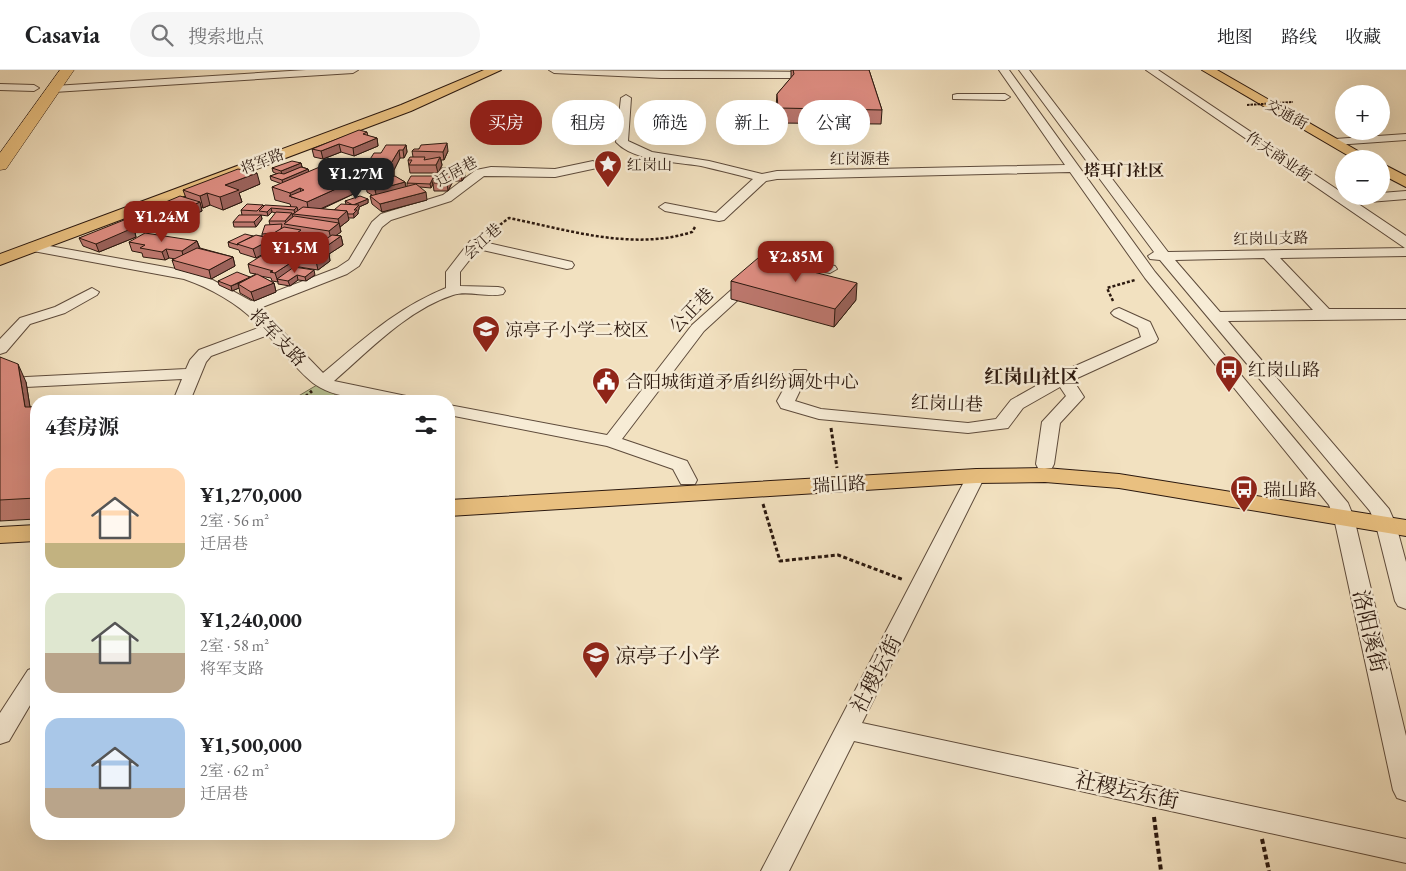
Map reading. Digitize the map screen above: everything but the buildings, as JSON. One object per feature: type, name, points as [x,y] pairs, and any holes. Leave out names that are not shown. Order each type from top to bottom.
[{"type":"highway","points":[[0,165],[67,70]]},
{"type":"highway","points":[[23,103],[39,82]]},
{"type":"main road","name":"将军路","points":[[0,260],[406,108],[495,70]]},
{"type":"main road","name":"交通街","points":[[1208,70],[1349,150]]},
{"type":"main road","points":[[1390,173],[1406,182]]},
{"type":"main road","name":"瑞山路","points":[[455,495],[972,463],[1044,464],[1116,469],[1394,519]]},
{"type":"main road","name":"瑞山路","points":[[455,508],[976,476],[1046,475],[1119,481],[1341,510]]},
{"type":"main road","points":[[0,521],[30,519]]},
{"type":"main road","points":[[0,535],[30,533]]},
{"type":"street","points":[[54,88],[353,70]]},
{"type":"street","points":[[554,70],[828,75]]},
{"type":"street","points":[[1004,70],[1150,275],[1341,510]]},
{"type":"street","points":[[1024,70],[1164,256],[1394,519],[1406,601]]},
{"type":"street","name":"作夫商业街","points":[[1151,70],[1335,194]]},
{"type":"street","points":[[0,87],[39,82]]},
{"type":"street","points":[[1011,107],[998,86],[1015,86]]},
{"type":"street","points":[[957,97],[1005,97]]},
{"type":"street","points":[[626,98],[622,142],[631,148],[656,156],[710,165],[762,178]]},
{"type":"street","points":[[1335,142],[1406,137]]},
{"type":"street","name":"迁居巷","points":[[250,307],[342,271],[354,263],[377,225],[386,217],[447,198],[480,174],[492,171],[556,173],[593,165]]},
{"type":"street","name":"红岗源巷","points":[[762,178],[804,174],[1072,168]]},
{"type":"street","points":[[665,207],[719,218],[762,178]]},
{"type":"street","points":[[1390,196],[1406,195]]},
{"type":"street","name":"作夫商业街","points":[[1352,205],[1398,236],[1406,244]]},
{"type":"street","points":[[475,244],[567,264]]},
{"type":"street","name":"会江巷","points":[[453,290],[453,272],[475,244]]},
{"type":"street","name":"将军支路","points":[[33,247],[188,275],[204,281],[250,307],[322,382],[341,389],[372,395]]},
{"type":"street","name":"红岗山支路","points":[[1137,256],[1406,252]]},
{"type":"street","points":[[1268,254],[1326,314]]},
{"type":"street","name":"公正巷","points":[[611,441],[698,328],[771,262],[782,259],[830,269]]},
{"type":"street","points":[[322,382],[400,317],[422,303],[453,290],[498,291]]},
{"type":"street","points":[[0,350],[25,321],[60,310],[92,292]]},
{"type":"street","name":"红岗山巷","points":[[800,374],[786,401],[787,404],[829,415],[968,428],[1002,424],[1017,404],[1063,378],[1150,339],[1145,325],[1119,313]]},
{"type":"street","points":[[1216,317],[1406,314]]},
{"type":"street","points":[[184,395],[198,360],[205,353],[215,347],[271,329]]},
{"type":"street","points":[[9,376],[26,382],[192,374]]},
{"type":"street","points":[[1044,464],[1051,422],[1075,397],[1063,378]]},
{"type":"street","points":[[26,382],[29,400]]},
{"type":"street","points":[[455,411],[611,441],[680,466],[688,480]]},
{"type":"street","name":"社稷坛街","points":[[775,871],[976,476]]},
{"type":"street","name":"洛阳溪街","points":[[1341,510],[1406,790]]},
{"type":"street","points":[[0,734],[30,686]]},
{"type":"street","name":"社稷坛东街","points":[[848,730],[1406,851]]},
{"type":"path","points":[[1247,105],[1293,102]]},
{"type":"path","name":"会江巷","points":[[475,244],[509,218],[604,238],[673,238],[686,235],[700,224],[719,218]]},
{"type":"path","points":[[1119,313],[1107,288],[1150,275]]},
{"type":"path","points":[[829,415],[837,472]]},
{"type":"path","points":[[759,488],[780,561],[838,555],[920,586]]},
{"type":"path","points":[[1152,796],[1160,871]]},
{"type":"path","points":[[1257,819],[1269,871]]},
{"type":"green space","points":[[322,382],[341,389],[334,395],[300,395]]},
{"type":"place","name":"红岗山","points":[[608,188]]},
{"type":"place","name":"凉亭子小学二校区","points":[[486,353]]},
{"type":"place","name":"红岗山路","points":[[1229,393]]},
{"type":"place","name":"合阳城街道矛盾纠纷调处中心","points":[[606,405]]},
{"type":"place","name":"瑞山路","points":[[1244,513]]},
{"type":"place","name":"凉亭子小学","points":[[596,679]]},
{"type":"district","name":"塔耳门社区","points":[[1124,170]]},
{"type":"district","name":"红岗山社区","points":[[1032,376]]}]
